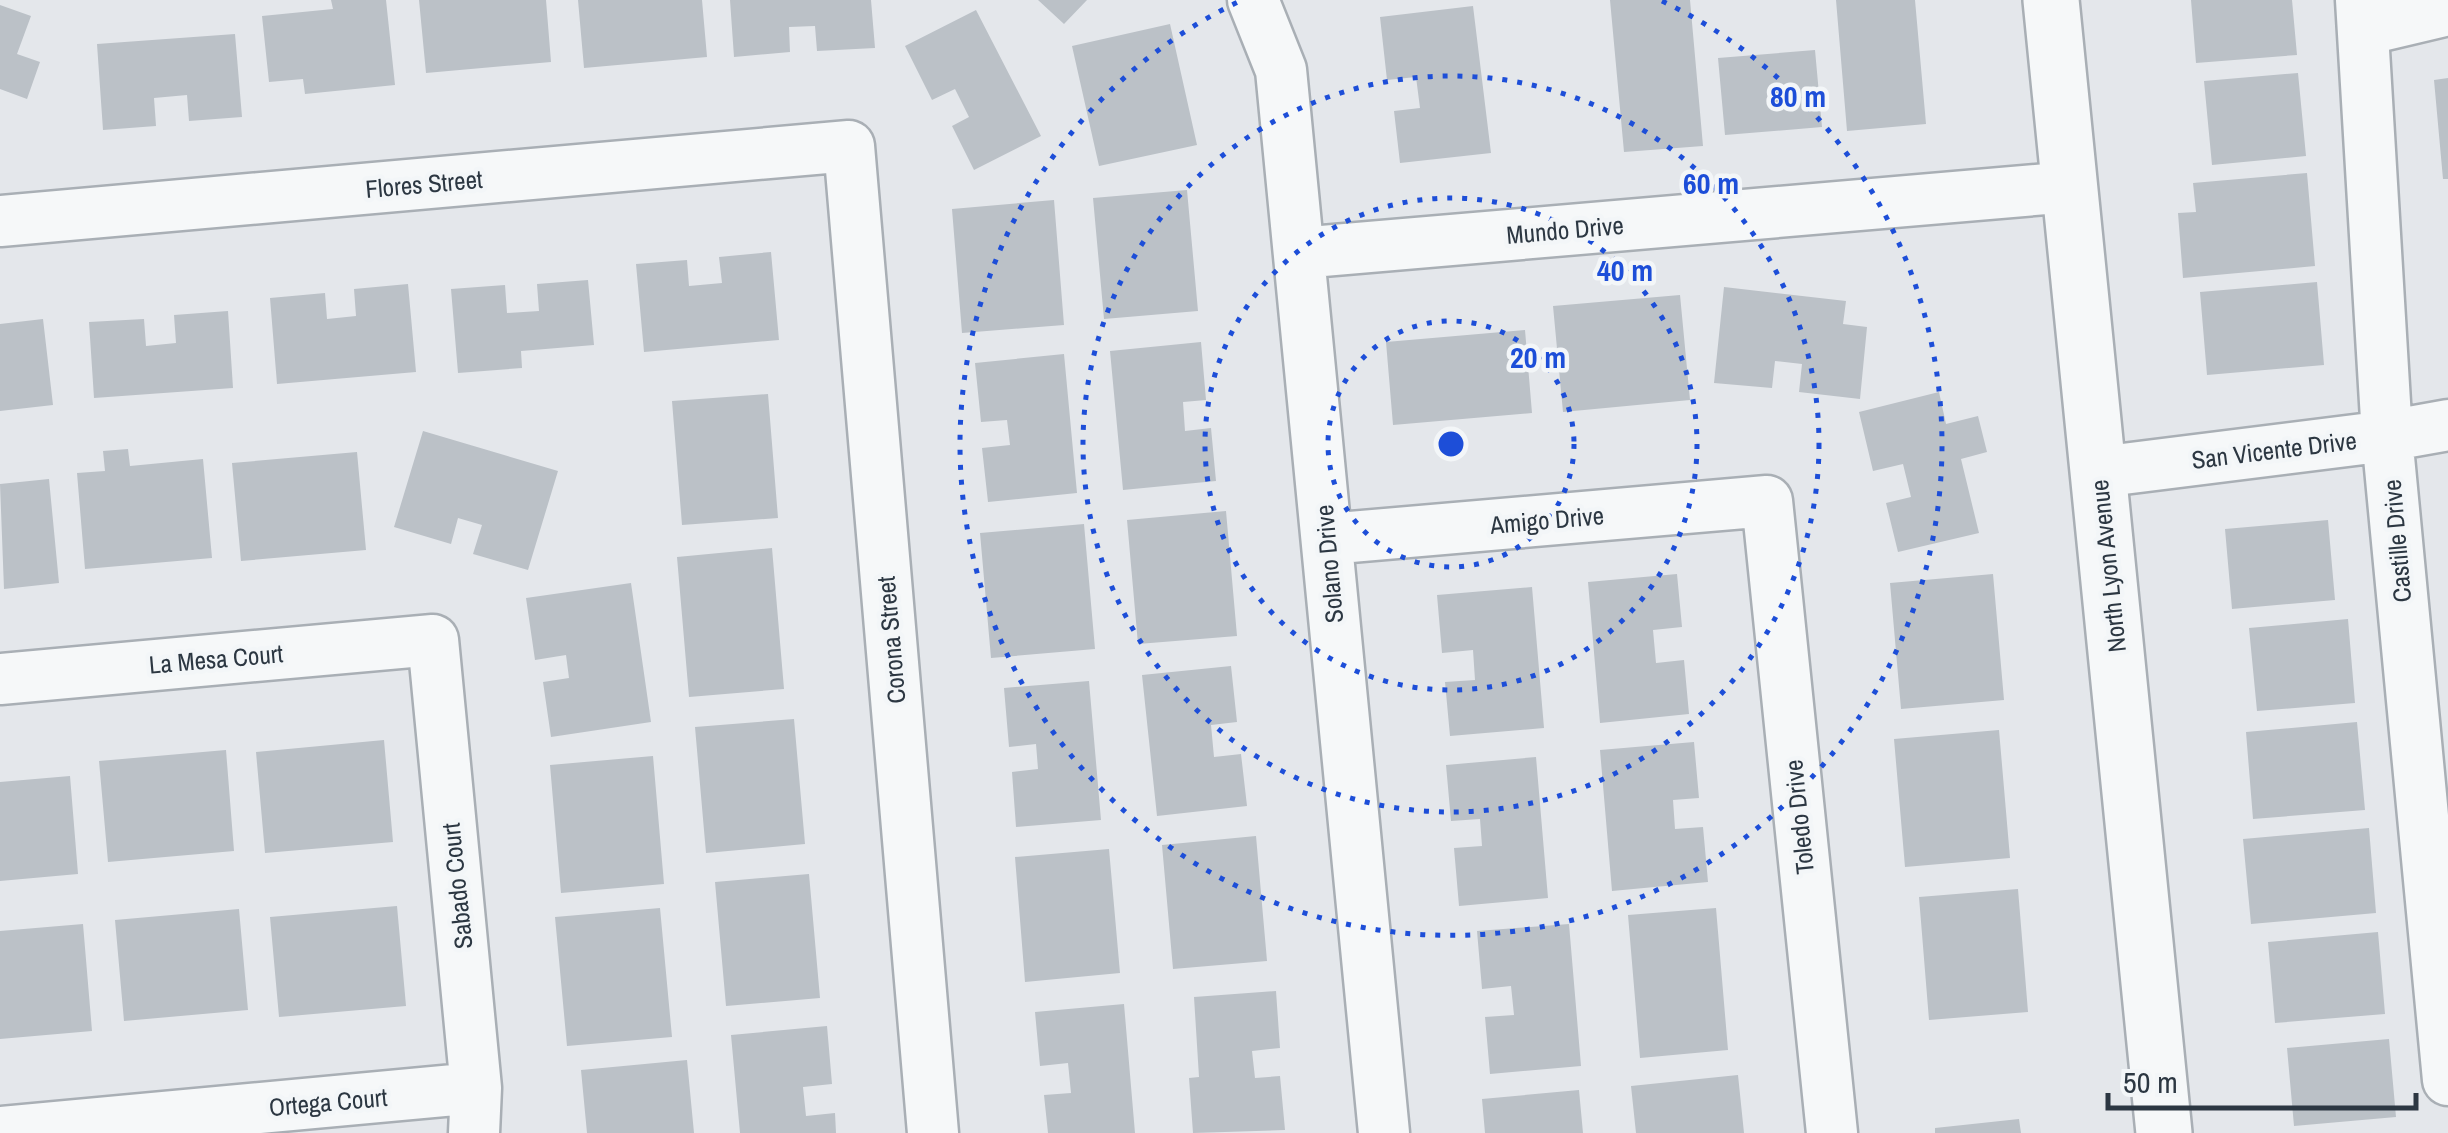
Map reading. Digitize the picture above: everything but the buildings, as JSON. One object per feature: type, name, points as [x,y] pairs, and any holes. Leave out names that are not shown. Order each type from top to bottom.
[{"type":"street","name":"Solano Drive","points":[[1253,0],[1282,70],[1384,1133]]},
{"type":"street","name":"North Lyon Avenue","points":[[2051,0],[2164,1133]]},
{"type":"street","points":[[2362,15],[2448,10]]},
{"type":"street","name":"Castille Drive","points":[[2362,15],[2387,436],[2448,1080]]},
{"type":"street","name":"Flores Street","points":[[0,221],[849,146]]},
{"type":"street","name":"Corona Street","points":[[849,146],[933,1133]]},
{"type":"street","name":"Mundo Drive","points":[[1299,254],[2070,186]]},
{"type":"street","name":"San Vicente Drive","points":[[2098,472],[2387,436],[2448,424]]},
{"type":"street","name":"Amigo Drive","points":[[1326,539],[1767,501]]},
{"type":"street","name":"Toledo Drive","points":[[1767,501],[1832,1133]]},
{"type":"street","name":"La Mesa Court","points":[[0,679],[433,640]]},
{"type":"street","name":"Sabado Court","points":[[433,640],[475,1110]]},
{"type":"street","name":"Ortega Court","points":[[0,1132],[475,1110]]}]
